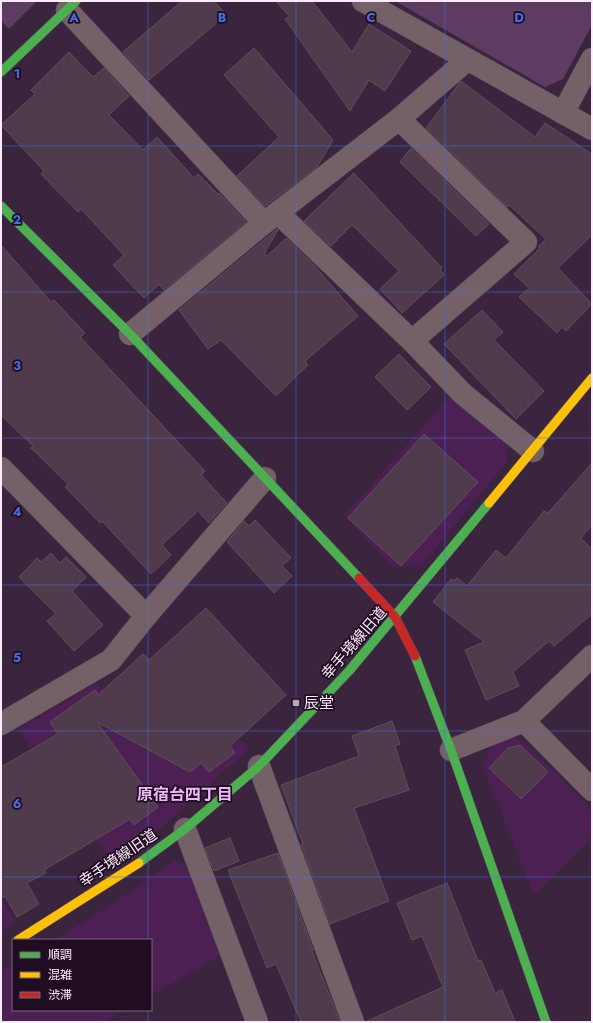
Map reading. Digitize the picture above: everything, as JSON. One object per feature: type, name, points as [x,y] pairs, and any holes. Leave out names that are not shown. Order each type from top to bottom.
[{"type":"street","points":[[363,1],[592,129]]},
{"type":"street","points":[[1,72],[71,6],[271,218],[412,341],[463,394],[533,451]]},
{"type":"street","points":[[130,334],[271,218],[399,119],[467,60]]},
{"type":"street","points":[[563,113],[592,60]]},
{"type":"street","points":[[399,119],[526,242],[412,341]]},
{"type":"street","points":[[1,206],[130,334],[394,617],[414,652],[451,750],[546,1022]]},
{"type":"street","name":"幸手境線旧道","points":[[20,939],[126,872],[185,829],[259,766],[308,717],[394,617],[592,378]]},
{"type":"street","points":[[1,468],[146,616]]},
{"type":"street","points":[[1,724],[111,660],[146,616],[265,478]]},
{"type":"street","points":[[451,750],[524,721],[592,656]]},
{"type":"street","points":[[524,721],[592,790]]},
{"type":"street","points":[[259,766],[353,1022]]},
{"type":"street","points":[[185,829],[257,1022]]},
{"type":"shaded area","points":[[1,1],[37,1],[9,29],[1,21]]},
{"type":"shaded area","points":[[395,1],[592,1],[592,25],[563,79],[545,87]]},
{"type":"shaded area","points":[[452,394],[507,443],[507,462],[421,566],[394,568],[344,516]]},
{"type":"shaded area","points":[[97,683],[147,743],[201,694],[249,749],[160,829],[111,862],[66,794],[58,798],[19,729]]},
{"type":"shaded area","points":[[509,737],[523,741],[592,809],[592,838],[534,895],[483,766],[493,743]]},
{"type":"shaded area","points":[[175,860],[188,866],[220,956],[152,994],[152,939],[57,939],[108,907]]},
{"type":"shaded area","points":[[1,897],[15,923],[1,932]]},
{"type":"shaded area","points":[[12,965],[12,1011],[123,1011],[104,1022],[1,1022],[1,971]]},
{"type":"building","points":[[182,1],[214,1],[226,15],[149,80],[123,52]]},
{"type":"building","points":[[276,1],[312,1],[352,52],[369,24],[411,51],[385,91],[369,80],[350,111],[285,19],[289,16]]},
{"type":"building","points":[[254,48],[333,140],[317,167],[265,206],[237,176],[279,137],[224,75]]},
{"type":"building","points":[[69,52],[93,77],[104,68],[129,96],[109,115],[143,150],[157,137],[194,178],[198,174],[218,194],[219,193],[246,222],[164,290],[159,284],[144,298],[113,265],[124,255],[81,209],[78,212],[41,174],[44,171],[1,125],[35,94],[31,90]]},
{"type":"building","points":[[461,81],[535,137],[545,123],[592,154],[592,235],[558,268],[592,304],[566,331],[562,327],[557,333],[519,297],[529,288],[514,274],[540,248],[539,246],[546,239],[509,205],[507,207],[426,128]]},
{"type":"building","points":[[411,148],[489,224],[476,236],[400,162]]},
{"type":"building","points":[[354,173],[442,268],[440,270],[444,275],[402,313],[380,289],[399,271],[352,225],[331,246],[304,221]]},
{"type":"building","points":[[277,229],[278,230],[264,254],[267,256],[286,238],[313,264],[358,316],[305,361],[308,365],[276,396],[221,340],[208,349],[179,310]]},
{"type":"building","points":[[1,245],[51,302],[54,300],[85,333],[80,337],[205,471],[201,475],[227,503],[209,523],[198,511],[162,545],[171,555],[151,574],[102,521],[100,523],[65,487],[68,484],[31,448],[33,446],[1,415]]},
{"type":"building","points":[[482,310],[503,332],[494,340],[544,391],[516,419],[444,344]]},
{"type":"building","points":[[399,354],[431,387],[407,410],[375,377]]},
{"type":"building","points":[[424,434],[478,482],[401,566],[348,518]]},
{"type":"building","points":[[592,463],[592,525],[581,538],[592,549],[592,614],[554,646],[549,641],[513,672],[519,686],[486,700],[465,650],[484,642],[433,602],[451,579],[454,581],[457,578],[467,586],[496,550],[506,558],[544,511],[548,513]]},
{"type":"building","points":[[255,520],[291,558],[282,566],[292,576],[274,593],[227,542],[244,521],[249,526]]},
{"type":"building","points":[[51,553],[60,563],[66,557],[86,577],[72,591],[103,625],[74,651],[47,621],[56,614],[19,577],[37,558],[41,562]]},
{"type":"building","points":[[206,608],[286,695],[230,746],[235,753],[209,772],[201,763],[190,772],[97,722],[158,807],[134,825],[130,819],[44,870],[46,873],[27,883],[39,904],[17,917],[5,896],[1,899],[1,767],[58,734],[50,722],[95,690],[98,695],[143,654],[149,660]]},
{"type":"building","points":[[392,721],[400,744],[395,746],[409,790],[354,808],[389,901],[330,924],[281,785],[359,756],[352,736]]},
{"type":"building","points":[[520,745],[548,772],[521,799],[489,768],[508,748]]},
{"type":"building","points":[[230,838],[239,861],[214,871],[205,848]]},
{"type":"building","points":[[278,853],[313,950],[312,951],[340,1022],[301,1022],[276,964],[267,968],[228,870]]},
{"type":"building","points":[[447,883],[478,961],[481,960],[495,993],[502,990],[515,1022],[365,1022],[443,987],[422,936],[412,940],[397,903]]},
{"type":"traffic: fast","points":[[1,72],[76,1]]},
{"type":"traffic: fast","points":[[1,206],[130,334],[359,578]]},
{"type":"traffic: fast","points":[[139,863],[185,829],[259,766],[349,671],[489,503]]},
{"type":"traffic: fast","points":[[415,656],[451,750],[546,1022]]},
{"type":"traffic: slow","points":[[489,503],[592,378]]},
{"type":"traffic: slow","points":[[20,939],[139,863]]},
{"type":"traffic: jam","points":[[359,578],[395,617],[415,656]]},
{"type":"place","name":"辰堂","points":[[296,703]]},
{"type":"district","name":"原宿台四丁目","points":[[185,794]]}]
